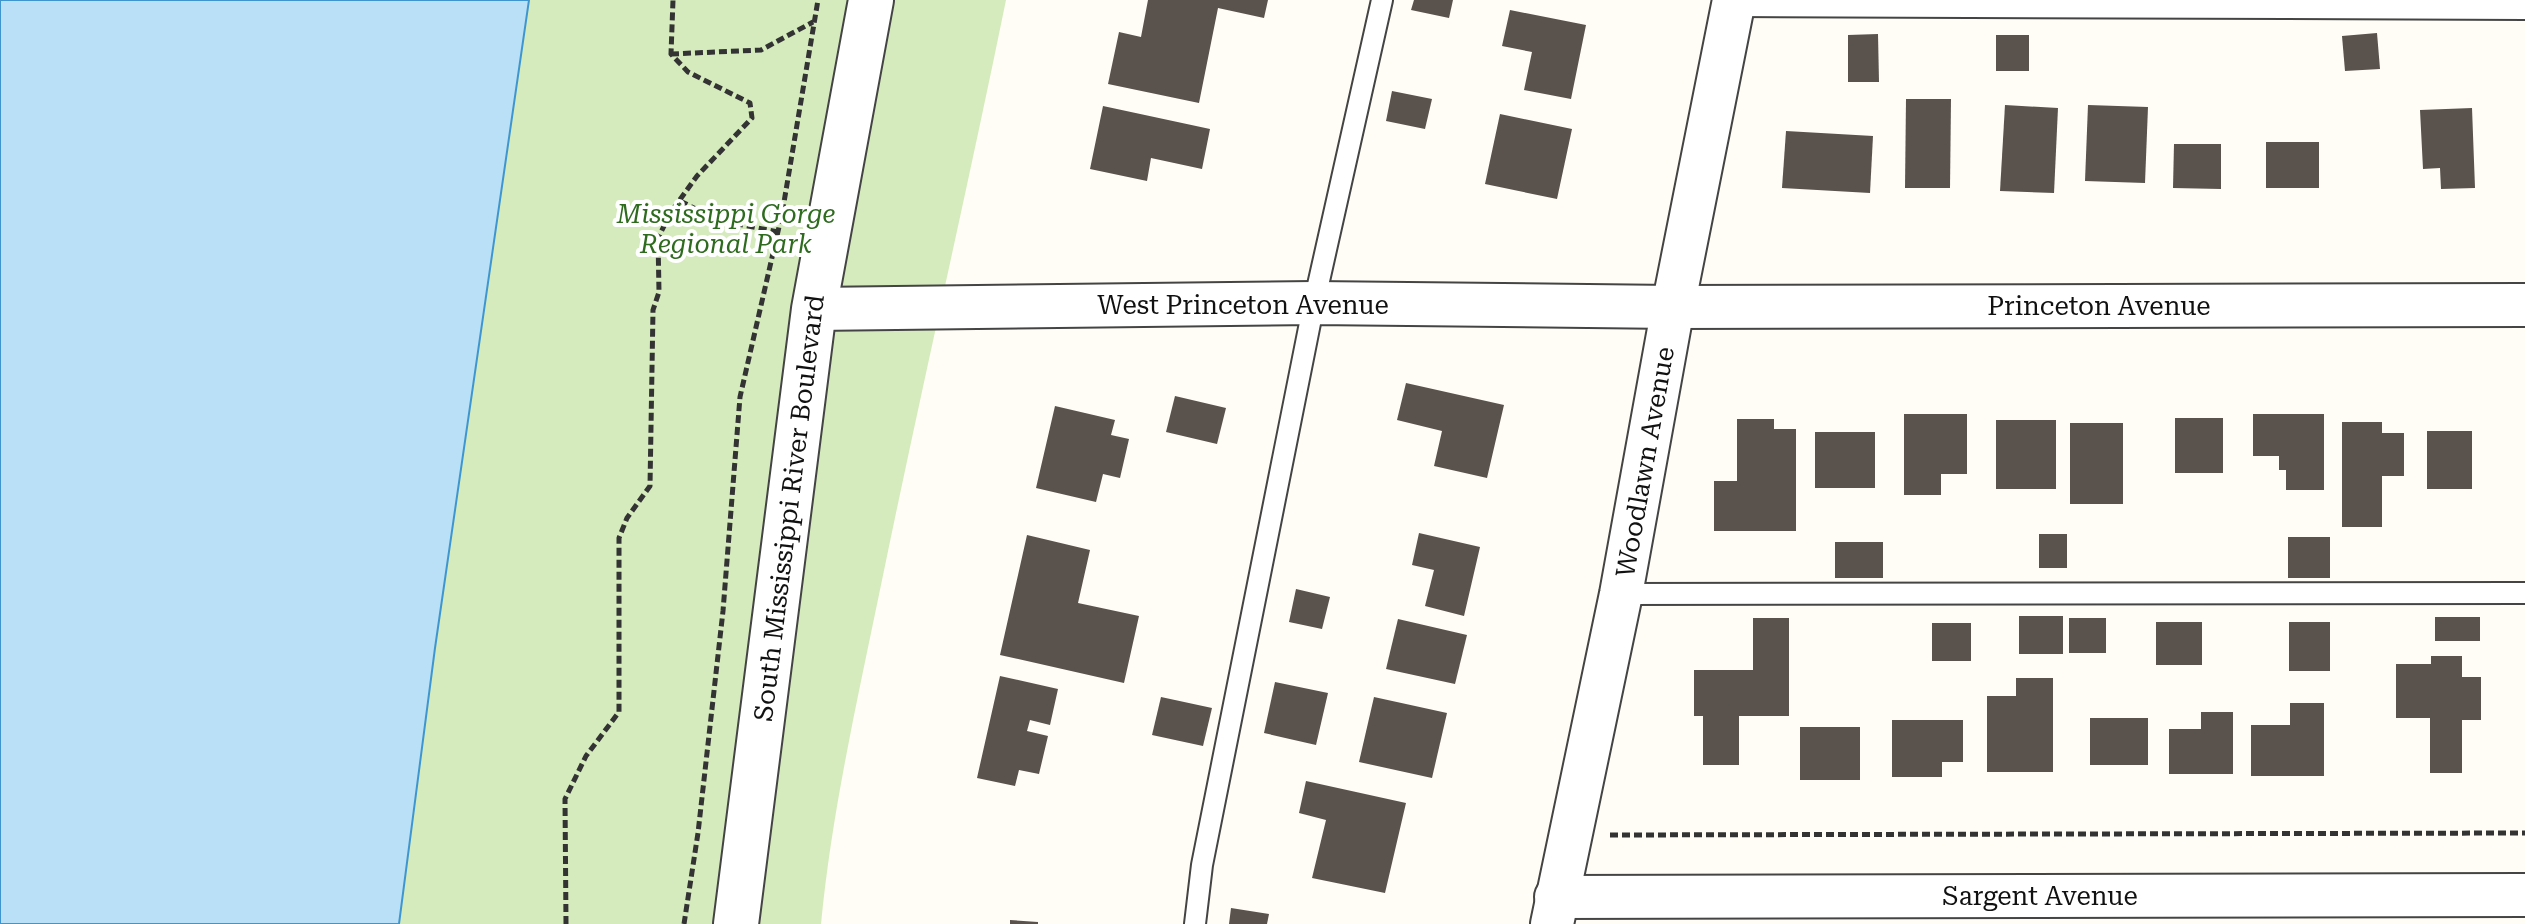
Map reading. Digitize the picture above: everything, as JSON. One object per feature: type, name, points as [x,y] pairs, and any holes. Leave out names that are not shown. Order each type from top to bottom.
[{"type":"street","name":"South Mississippi River Boulevard","points":[[736,924],[814,309],[871,0]]},
{"type":"street","name":"Woodlawn Avenue","points":[[1554,911],[1621,594],[1733,3]]},
{"type":"street","name":"West Princeton Avenue","points":[[814,309],[1314,303],[1673,307]]},
{"type":"street","name":"Princeton Avenue","points":[[1673,307],[2525,305]]},
{"type":"street","name":"Sargent Avenue","points":[[1554,911],[2525,895]]},
{"type":"lane","points":[[1195,924],[1205,850],[1314,303],[1382,0]]},
{"type":"lane","points":[[1733,3],[2525,9]]},
{"type":"lane","points":[[1621,594],[2525,593]]},
{"type":"path","points":[[566,924],[565,799],[586,756],[619,712],[619,538],[627,518],[650,486],[653,310],[659,292],[658,238],[697,176],[752,118],[750,103],[688,72],[671,54],[673,0]]},
{"type":"path","points":[[684,924],[698,833],[723,611],[740,397],[778,232],[818,0]]},
{"type":"path","points":[[671,54],[761,50],[814,22]]},
{"type":"path","points":[[680,201],[718,220],[778,232]]},
{"type":"path","points":[[1599,835],[2525,833]]},
{"type":"green space","name":"Mississippi Gorge Regional Park","points":[[529,0],[1006,0],[855,711],[832,839],[821,924],[399,924],[435,648]]},
{"type":"water","points":[[0,0],[529,0],[435,648],[399,924],[0,924]]},
{"type":"building","points":[[1148,0],[1268,0],[1264,18],[1218,8],[1199,103],[1108,84],[1119,32],[1141,37]]},
{"type":"building","points":[[1414,0],[1453,0],[1449,18],[1411,10]]},
{"type":"building","points":[[1510,10],[1586,25],[1571,99],[1524,90],[1532,52],[1502,46]]},
{"type":"building","points":[[2377,33],[2380,69],[2345,71],[2342,36]]},
{"type":"building","points":[[1878,34],[1879,82],[1848,82],[1848,35]]},
{"type":"building","points":[[1996,35],[2029,35],[2029,71],[1996,71]]},
{"type":"building","points":[[1392,91],[1432,99],[1425,129],[1386,121]]},
{"type":"building","points":[[1906,99],[1951,99],[1950,188],[1905,188]]},
{"type":"building","points":[[2005,105],[2058,108],[2054,193],[2000,191]]},
{"type":"building","points":[[2088,105],[2148,107],[2145,183],[2085,181]]},
{"type":"building","points":[[1103,106],[1210,129],[1202,169],[1151,158],[1147,181],[1090,169]]},
{"type":"building","points":[[2472,108],[2475,188],[2441,189],[2440,168],[2423,169],[2420,110]]},
{"type":"building","points":[[1500,114],[1572,129],[1557,199],[1485,184]]},
{"type":"building","points":[[1786,131],[1873,136],[1870,193],[1782,188]]},
{"type":"building","points":[[2266,142],[2319,142],[2319,188],[2266,188]]},
{"type":"building","points":[[2174,144],[2221,144],[2221,189],[2173,188]]},
{"type":"building","points":[[1406,383],[1504,405],[1487,478],[1434,466],[1442,431],[1397,420]]},
{"type":"building","points":[[1175,396],[1226,408],[1217,444],[1166,432]]},
{"type":"building","points":[[1055,406],[1115,420],[1111,435],[1129,439],[1120,478],[1103,474],[1096,502],[1036,488]]},
{"type":"building","points":[[1904,414],[1967,414],[1967,474],[1941,474],[1941,495],[1904,495]]},
{"type":"building","points":[[2253,414],[2324,414],[2324,490],[2286,490],[2286,470],[2279,470],[2279,456],[2253,456]]},
{"type":"building","points":[[2175,418],[2223,418],[2223,473],[2175,473]]},
{"type":"building","points":[[1737,419],[1774,419],[1774,429],[1796,429],[1796,531],[1714,531],[1714,481],[1737,481]]},
{"type":"building","points":[[1996,420],[2056,420],[2056,489],[1996,489]]},
{"type":"building","points":[[2342,422],[2382,422],[2382,433],[2404,433],[2404,476],[2382,476],[2382,527],[2342,527]]},
{"type":"building","points":[[2070,423],[2123,423],[2123,504],[2070,504]]},
{"type":"building","points":[[2427,431],[2472,431],[2472,489],[2427,489]]},
{"type":"building","points":[[1815,432],[1875,432],[1875,488],[1815,488]]},
{"type":"building","points":[[1419,533],[1480,547],[1464,616],[1425,606],[1434,570],[1412,565]]},
{"type":"building","points":[[2039,534],[2067,534],[2067,568],[2039,568]]},
{"type":"building","points":[[1027,535],[1090,550],[1078,603],[1139,616],[1124,683],[1000,655]]},
{"type":"building","points":[[2288,537],[2330,537],[2330,578],[2288,578]]},
{"type":"building","points":[[1835,542],[1883,542],[1883,578],[1835,578]]},
{"type":"building","points":[[1296,589],[1330,597],[1322,629],[1289,622]]},
{"type":"building","points":[[2019,616],[2063,616],[2063,654],[2019,654]]},
{"type":"building","points":[[2435,617],[2480,617],[2480,641],[2435,641]]},
{"type":"building","points":[[1753,618],[1789,618],[1789,716],[1739,716],[1739,765],[1703,765],[1703,716],[1694,716],[1694,670],[1753,670]]},
{"type":"building","points":[[2069,618],[2106,618],[2106,653],[2069,653]]},
{"type":"building","points":[[1398,619],[1467,635],[1455,684],[1386,669]]},
{"type":"building","points":[[2156,622],[2202,622],[2202,665],[2156,665]]},
{"type":"building","points":[[2289,622],[2330,622],[2330,671],[2289,671]]},
{"type":"building","points":[[1932,623],[1971,623],[1971,661],[1932,661]]},
{"type":"building","points":[[2431,656],[2462,656],[2462,677],[2481,677],[2481,720],[2462,720],[2462,773],[2430,773],[2430,718],[2396,718],[2396,664],[2431,664]]},
{"type":"building","points":[[1000,676],[1058,689],[1050,725],[1030,720],[1027,731],[1048,736],[1039,774],[1019,770],[1015,786],[977,778]]},
{"type":"building","points":[[2016,678],[2053,678],[2053,772],[1987,772],[1987,696],[2016,696]]},
{"type":"building","points":[[1275,682],[1328,693],[1316,745],[1264,733]]},
{"type":"building","points":[[1161,697],[1212,708],[1203,746],[1152,735]]},
{"type":"building","points":[[1374,697],[1447,713],[1432,778],[1359,762]]},
{"type":"building","points":[[2290,703],[2324,703],[2324,776],[2251,776],[2251,725],[2290,725]]},
{"type":"building","points":[[2201,712],[2233,712],[2233,774],[2169,774],[2169,729],[2201,729]]},
{"type":"building","points":[[2090,718],[2148,718],[2148,765],[2090,765]]},
{"type":"building","points":[[1892,720],[1963,720],[1963,762],[1942,762],[1942,777],[1892,777]]},
{"type":"building","points":[[1800,727],[1860,727],[1860,780],[1800,780]]},
{"type":"building","points":[[1306,781],[1406,803],[1385,893],[1312,878],[1326,820],[1299,813]]},
{"type":"building","points":[[1231,908],[1269,914],[1267,924],[1229,924]]},
{"type":"building","points":[[1010,920],[1038,922],[1038,924],[1010,924]]}]
